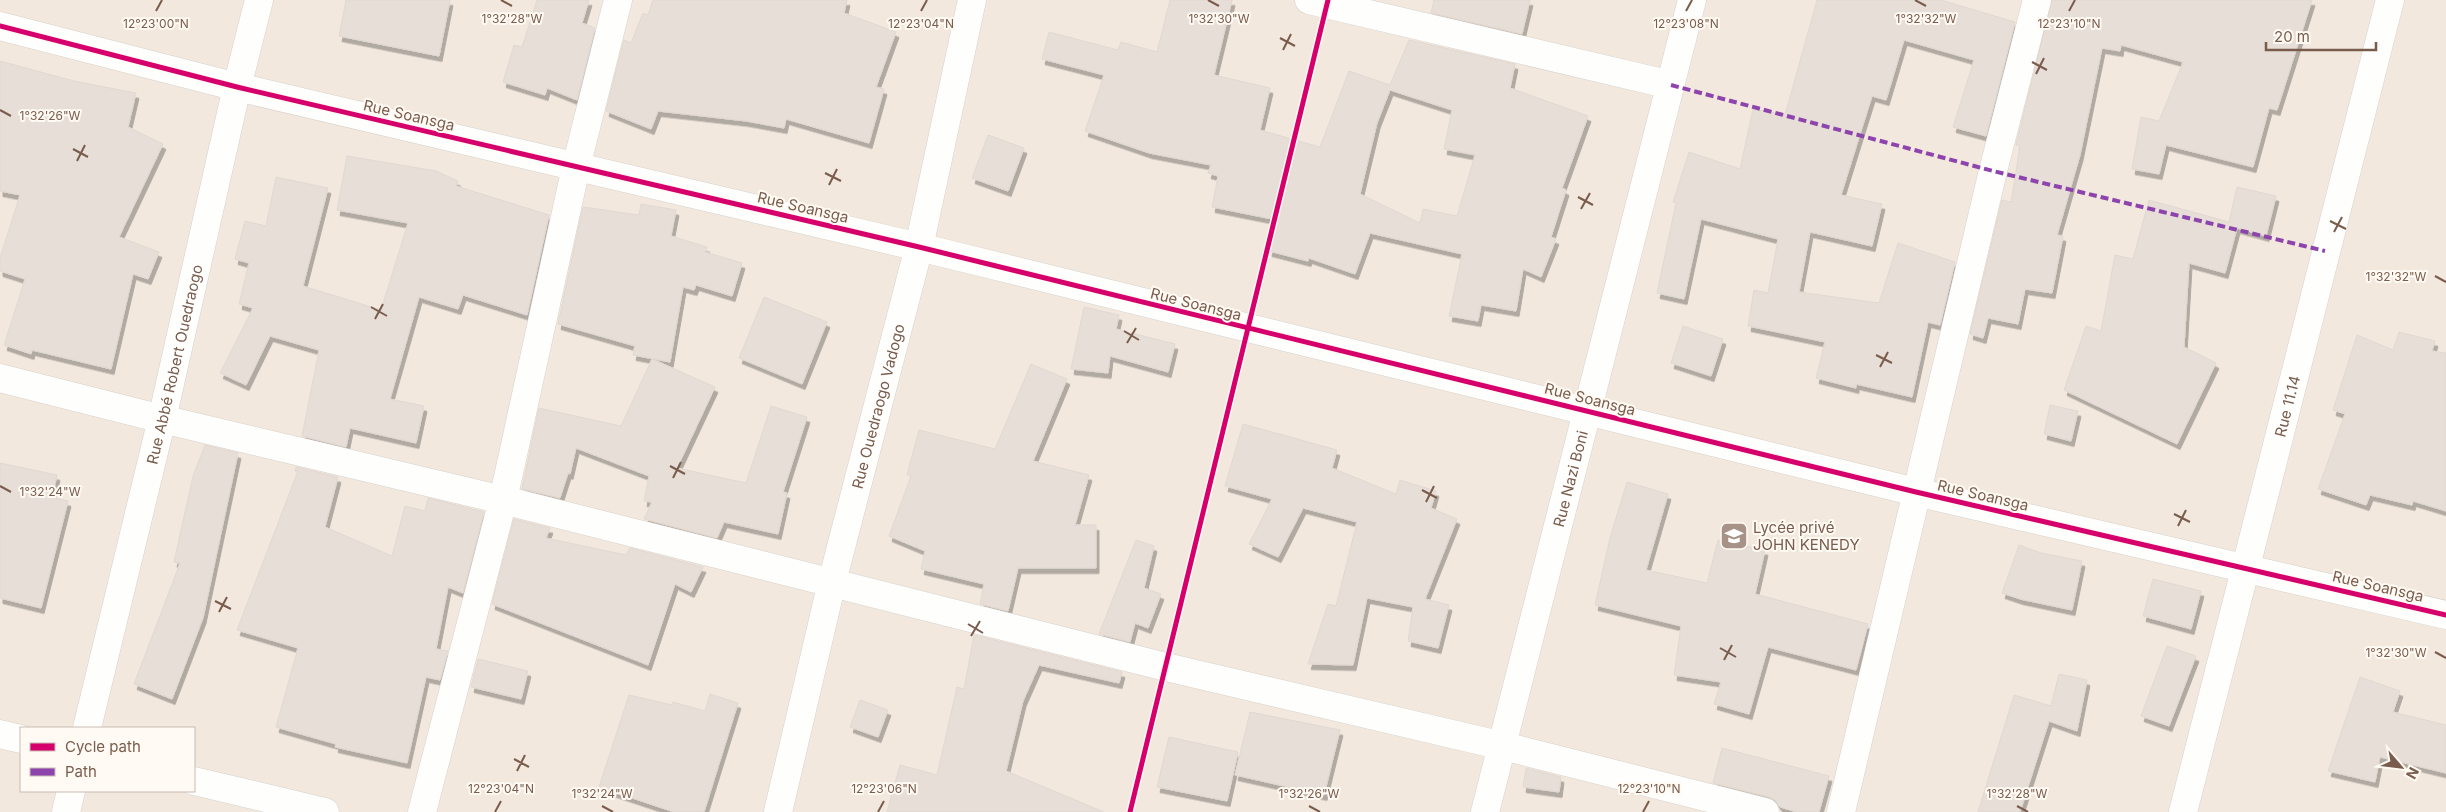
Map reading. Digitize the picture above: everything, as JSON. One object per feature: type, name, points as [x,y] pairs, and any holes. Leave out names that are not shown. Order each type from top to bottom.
[{"type":"street","name":"Rue Abbé Robert Ouedraogo","points":[[87,727],[162,419],[237,87],[259,0]]},
{"type":"street","points":[[422,812],[503,500],[576,167],[618,0]]},
{"type":"street","name":"Rue Ouedraogo Vadogo","points":[[778,812],[832,582],[919,247],[972,0]]},
{"type":"street","points":[[1309,0],[1671,85]]},
{"type":"street","name":"Rue Nazi Boni","points":[[1485,812],[1692,0]]},
{"type":"street","points":[[1841,812],[1993,171],[2038,0]]},
{"type":"street","name":"Rue 11.14","points":[[2183,812],[2247,568],[2390,0]]},
{"type":"street","name":"Rue Soansga","points":[[0,26],[237,87],[919,247],[1916,492],[2446,615]]},
{"type":"street","points":[[0,378],[162,419],[503,500],[1166,667],[1503,746],[1765,812]]},
{"type":"street","points":[[0,734],[20,739]]},
{"type":"street","points":[[195,780],[325,812]]},
{"type":"street","points":[[66,812],[71,792]]},
{"type":"shaded area","points":[[0,0],[2446,0],[2446,812],[0,812]]},
{"type":"building","points":[[346,0],[450,0],[439,56],[339,36]]},
{"type":"building","points":[[537,0],[589,0],[582,23],[595,28],[577,100],[547,88],[545,95],[503,82],[514,45],[522,47]]},
{"type":"building","points":[[653,0],[847,0],[844,13],[896,32],[876,87],[884,89],[869,143],[786,119],[784,128],[746,121],[658,111],[651,129],[606,111],[624,40],[631,43],[643,13],[648,15]]},
{"type":"building","points":[[1170,0],[1232,0],[1214,75],[1270,88],[1260,130],[1320,147],[1349,71],[1390,85],[1409,40],[1515,64],[1510,88],[1588,116],[1562,188],[1566,190],[1551,237],[1556,239],[1541,277],[1523,269],[1516,311],[1481,305],[1478,321],[1449,316],[1462,254],[1370,233],[1355,274],[1309,258],[1308,261],[1269,251],[1277,220],[1212,207],[1218,176],[1208,173],[1211,165],[1149,153],[1085,131],[1104,75],[1042,59],[1049,32],[1118,50],[1121,42],[1157,52]],"holes":[[[1390,90],[1452,110],[1444,149],[1475,155],[1457,216],[1423,209],[1420,223],[1360,194],[1377,123]]]},
{"type":"building","points":[[1434,0],[1530,0],[1522,34],[1431,13]]},
{"type":"building","points":[[1817,0],[1941,0],[2015,22],[1986,136],[1953,127],[1974,60],[1904,40],[1886,100],[1872,96],[1841,195],[1882,204],[1872,246],[1810,232],[1799,292],[1879,303],[1898,243],[1955,262],[1940,325],[1928,322],[1912,397],[1856,384],[1856,388],[1816,378],[1825,342],[1748,326],[1754,290],[1768,293],[1778,239],[1701,219],[1684,299],[1657,293],[1676,203],[1673,202],[1689,152],[1740,169],[1753,109],[1785,115]]},
{"type":"building","points":[[2052,0],[2312,0],[2277,110],[2269,108],[2253,167],[2166,145],[2159,174],[2132,169],[2141,117],[2159,121],[2183,62],[2121,45],[2120,51],[2102,48],[2080,155],[2057,235],[2063,236],[2052,293],[2025,289],[2018,324],[1988,318],[1983,338],[1970,334],[2002,200],[2011,202],[2020,146],[2016,145]]},
{"type":"building","points":[[0,61],[74,81],[136,93],[128,127],[163,144],[119,237],[159,252],[148,279],[133,274],[111,369],[32,350],[31,354],[4,345],[25,279],[0,271],[0,258],[20,195],[0,191]]},
{"type":"building","points":[[988,135],[1024,148],[1008,191],[972,178]]},
{"type":"building","points":[[347,156],[436,171],[458,181],[456,186],[549,215],[527,315],[463,295],[458,309],[419,297],[390,399],[424,406],[416,443],[350,428],[346,447],[302,436],[319,350],[270,336],[246,385],[220,373],[253,308],[239,304],[249,263],[235,259],[245,221],[266,226],[276,177],[328,188],[303,286],[381,310],[408,223],[337,210]]},
{"type":"building","points":[[2237,187],[2276,196],[2266,236],[2237,228],[2225,273],[2189,263],[2184,347],[2216,363],[2177,444],[2064,390],[2086,326],[2101,331],[2115,255],[2133,259],[2149,200],[2229,222]]},
{"type":"building","points":[[641,204],[676,210],[671,236],[707,247],[705,252],[742,263],[732,296],[696,285],[694,290],[683,287],[670,362],[633,355],[635,346],[558,324],[583,207],[639,215]]},
{"type":"building","points":[[764,297],[827,322],[802,384],[739,358]]},
{"type":"building","points":[[1084,307],[1119,315],[1116,329],[1175,344],[1168,372],[1110,356],[1108,373],[1071,369]]},
{"type":"building","points":[[1683,326],[1723,339],[1711,376],[1671,363]]},
{"type":"building","points":[[2399,332],[2435,341],[2432,351],[2446,353],[2446,511],[2413,501],[2412,505],[2370,495],[2366,505],[2318,489],[2345,414],[2333,410],[2357,335],[2393,350]]},
{"type":"building","points":[[652,359],[715,387],[677,468],[746,483],[771,406],[807,417],[783,492],[787,493],[778,534],[724,522],[717,538],[644,519],[652,502],[644,501],[649,476],[576,448],[570,474],[568,473],[560,498],[522,489],[539,408],[621,426]]},
{"type":"building","points":[[1031,364],[1067,379],[1033,461],[1089,475],[1075,525],[1096,525],[1096,568],[1018,568],[1008,611],[980,604],[984,584],[921,569],[925,551],[889,536],[911,476],[907,475],[919,430],[995,449]]},
{"type":"building","points":[[2050,405],[2078,411],[2071,441],[2044,434]]},
{"type":"building","points":[[1243,424],[1337,450],[1332,468],[1396,494],[1400,480],[1436,491],[1431,508],[1457,519],[1425,599],[1449,605],[1438,648],[1408,641],[1413,607],[1367,598],[1353,665],[1308,664],[1328,604],[1336,606],[1357,522],[1303,508],[1278,557],[1249,544],[1272,499],[1225,486]]},
{"type":"building","points":[[205,445],[238,453],[203,618],[172,699],[134,684],[180,563],[174,562],[193,476]]},
{"type":"building","points":[[0,463],[57,475],[52,497],[68,501],[41,608],[0,598]]},
{"type":"building","points":[[296,467],[338,477],[325,527],[392,556],[405,506],[425,511],[428,498],[484,512],[463,593],[448,587],[436,649],[448,651],[440,680],[426,677],[407,763],[335,747],[336,744],[276,727],[298,648],[237,630],[298,471],[295,471]]},
{"type":"building","points":[[1627,482],[1668,494],[1646,570],[1707,583],[1718,540],[1765,550],[1755,594],[1868,624],[1856,670],[1768,647],[1749,714],[1714,704],[1721,682],[1674,675],[1681,626],[1595,605],[1610,538]]},
{"type":"building","points":[[514,519],[550,528],[546,538],[626,555],[630,548],[703,567],[691,592],[675,584],[648,665],[492,604]]},
{"type":"building","points":[[1136,540],[1154,546],[1144,588],[1161,594],[1148,628],[1135,623],[1130,642],[1099,634]]},
{"type":"building","points":[[2019,545],[2041,553],[2082,561],[2072,610],[2020,599],[2002,593]]},
{"type":"building","points":[[2153,579],[2201,591],[2191,629],[2143,616]]},
{"type":"building","points":[[974,635],[1122,672],[1119,683],[1039,665],[1023,701],[1006,771],[1104,812],[887,812],[900,765],[937,775],[957,687],[964,689]]},
{"type":"building","points":[[2167,646],[2196,656],[2169,726],[2141,716]]},
{"type":"building","points":[[478,659],[528,671],[521,699],[471,687]]},
{"type":"building","points":[[2059,674],[2087,680],[2077,731],[2049,721],[2020,812],[1978,812],[2014,695],[2051,706]]},
{"type":"building","points":[[2360,677],[2400,691],[2393,712],[2446,725],[2446,773],[2380,757],[2375,782],[2328,771]]},
{"type":"building","points":[[710,694],[738,703],[704,812],[674,812],[599,787],[629,695],[672,705],[673,702],[705,711]]},
{"type":"building","points":[[860,700],[888,710],[878,737],[850,727]]},
{"type":"building","points":[[1250,712],[1340,730],[1324,795],[1235,775]]},
{"type":"building","points":[[1169,737],[1238,752],[1227,801],[1157,787]]},
{"type":"building","points":[[1722,748],[1829,776],[1819,812],[1797,812],[1780,807],[1775,800],[1769,797],[1713,783]]},
{"type":"building","points":[[1526,768],[1561,777],[1559,792],[1523,787]]},
{"type":"marked path","points":[[1671,85],[1993,171],[2325,251]]},
{"type":"cycle path","points":[[1130,812],[1328,0]]},
{"type":"cycle path","points":[[0,26],[237,87],[919,247],[1916,492],[2446,615]]},
{"type":"place","name":"Lycée privé JOHN KENEDY","points":[[1734,536]]}]
